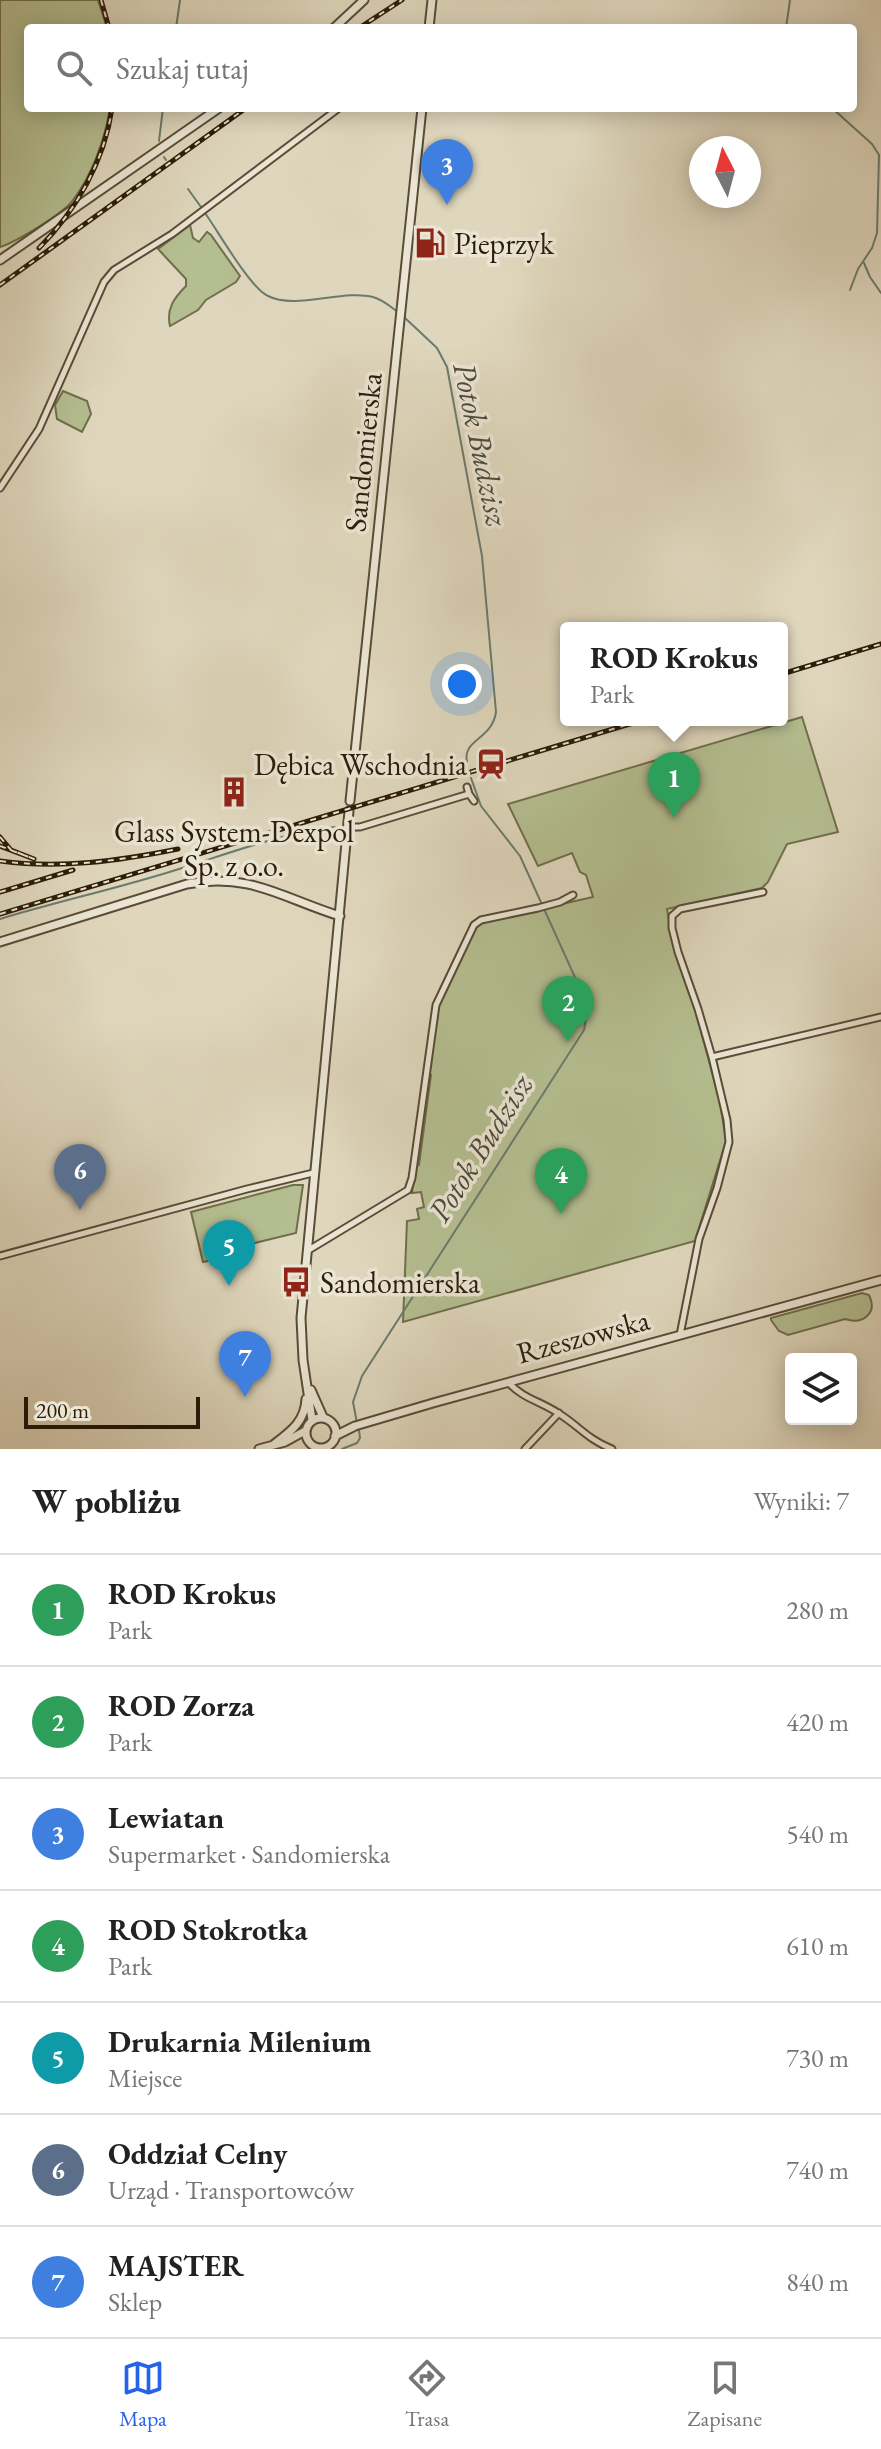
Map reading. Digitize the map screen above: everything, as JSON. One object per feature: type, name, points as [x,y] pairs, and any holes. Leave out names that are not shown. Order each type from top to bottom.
[{"type":"street","points":[[338,24],[364,0]]},
{"type":"street","points":[[429,24],[432,0]]},
{"type":"street","points":[[0,260],[213,112]]},
{"type":"street","points":[[0,488],[39,429],[104,282],[114,270],[172,234],[334,112]]},
{"type":"street","name":"Sandomierska","points":[[350,801],[422,112]]},
{"type":"street","points":[[348,827],[360,827],[468,790],[474,801]]},
{"type":"street","points":[[285,1442],[305,1431],[312,1420],[303,1360],[301,1318],[349,811]]},
{"type":"street","points":[[0,942],[187,884],[206,881],[245,882],[340,916]]},
{"type":"street","name":"Rzeszowska","points":[[335,1436],[359,1425],[680,1335],[696,1250],[729,1142],[712,1057],[678,952],[672,916],[680,909],[763,892]]},
{"type":"street","points":[[306,1252],[408,1190],[437,1001],[474,925],[481,920],[538,908],[573,895]]},
{"type":"street","points":[[712,1057],[881,1017]]},
{"type":"street","points":[[0,1256],[313,1173]]},
{"type":"street","points":[[680,1335],[881,1280]]},
{"type":"street","points":[[305,1431],[308,1441],[314,1446],[325,1447],[332,1443],[335,1436],[334,1425],[323,1417],[306,1380]]},
{"type":"street","points":[[273,1445],[299,1423],[305,1410],[306,1380]]},
{"type":"street","name":"Rzeszowska","points":[[508,1382],[520,1393],[559,1413],[585,1435],[612,1449]]},
{"type":"street","points":[[525,1449],[559,1413]]},
{"type":"street","points":[[312,1420],[323,1417]]},
{"type":"street","name":"Rzeszowska","points":[[334,1425],[359,1425]]},
{"type":"street","points":[[259,1449],[285,1442],[308,1441]]},
{"type":"green space","points":[[0,0],[98,0],[106,24],[24,24],[24,112],[109,112],[97,156],[73,200],[39,227],[0,247]]},
{"type":"green space","points":[[190,225],[193,238],[199,242],[207,232],[211,235],[240,276],[236,282],[206,300],[198,310],[170,326],[170,309],[186,286],[186,279],[158,249]]},
{"type":"green space","points":[[63,391],[87,401],[91,414],[82,432],[57,419],[55,405]]},
{"type":"green space","points":[[802,717],[838,832],[787,844],[762,888],[667,909],[673,942],[720,1102],[726,1141],[695,1241],[403,1322],[407,1221],[419,1219],[417,1209],[424,1207],[421,1192],[412,1193],[415,1166],[419,1165],[431,1075],[427,1074],[438,1006],[474,929],[482,922],[593,897],[586,875],[580,872],[572,853],[538,866],[508,804],[772,726],[788,726],[788,721]]},
{"type":"green space","points":[[303,1185],[296,1233],[238,1247],[239,1254],[203,1262],[191,1212]]},
{"type":"green space","points":[[862,1293],[869,1295],[872,1307],[863,1319],[845,1319],[788,1335],[779,1331],[771,1320],[771,1318]]},
{"type":"waterway","name":"Potok Budzisz","points":[[177,24],[180,0]]},
{"type":"waterway","points":[[787,24],[790,0]]},
{"type":"waterway","name":"Potok Budzisz","points":[[159,141],[163,112]]},
{"type":"waterway","points":[[836,112],[872,144],[879,155],[877,233],[850,290]]},
{"type":"waterway","name":"Potok Budzisz","points":[[188,189],[201,207]]},
{"type":"waterway","name":"Potok Budzisz","points":[[205,213],[252,282],[268,296],[292,301],[361,295],[380,300],[399,313]]},
{"type":"waterway","points":[[864,263],[881,293]]},
{"type":"waterway","name":"Potok Budzisz","points":[[404,317],[437,348],[447,367],[482,556],[496,712],[489,728],[469,748],[467,762]]},
{"type":"waterway","name":"Potok Budzisz","points":[[357,1423],[353,1402],[362,1376],[584,1030],[587,1012],[583,995],[520,856],[481,806],[471,778]]},
{"type":"waterway","points":[[0,919],[157,876],[276,839],[335,827]]},
{"type":"waterway","name":"Potok Budzisz","points":[[342,1449],[357,1443],[359,1430]]},
{"type":"railway","points":[[101,0],[108,24]]},
{"type":"railway","points":[[365,24],[402,0]]},
{"type":"railway","points":[[39,248],[65,218],[87,184],[103,147],[111,112]]},
{"type":"railway","points":[[0,285],[240,112]]},
{"type":"railway","points":[[788,672],[881,644]]},
{"type":"railway","points":[[0,914],[623,726]]},
{"type":"railway","points":[[0,837],[11,850],[34,859],[0,846]]},
{"type":"railway","points":[[0,861],[45,864],[89,862],[178,849]]},
{"type":"railway","points":[[0,892],[73,870]]},
{"type":"place","name":"Lewiatan","points":[[447,205]]},
{"type":"place","name":"Pieprzyk","points":[[430,243]]},
{"type":"place","name":"Dębica Wschodnia","points":[[491,764]]},
{"type":"place","name":"Glass System-Dexpol Sp. z o.o.","points":[[234,792]]},
{"type":"place","name":"ROD Krokus","points":[[674,818]]},
{"type":"place","name":"ROD Zorza","points":[[568,1042]]},
{"type":"place","name":"Oddział Celny","points":[[80,1210]]},
{"type":"place","name":"ROD Stokrotka","points":[[561,1214]]},
{"type":"place","name":"Sandomierska","points":[[296,1282]]},
{"type":"place","name":"Drukarnia Milenium","points":[[229,1286]]},
{"type":"place","name":"MAJSTER","points":[[245,1397]]}]
